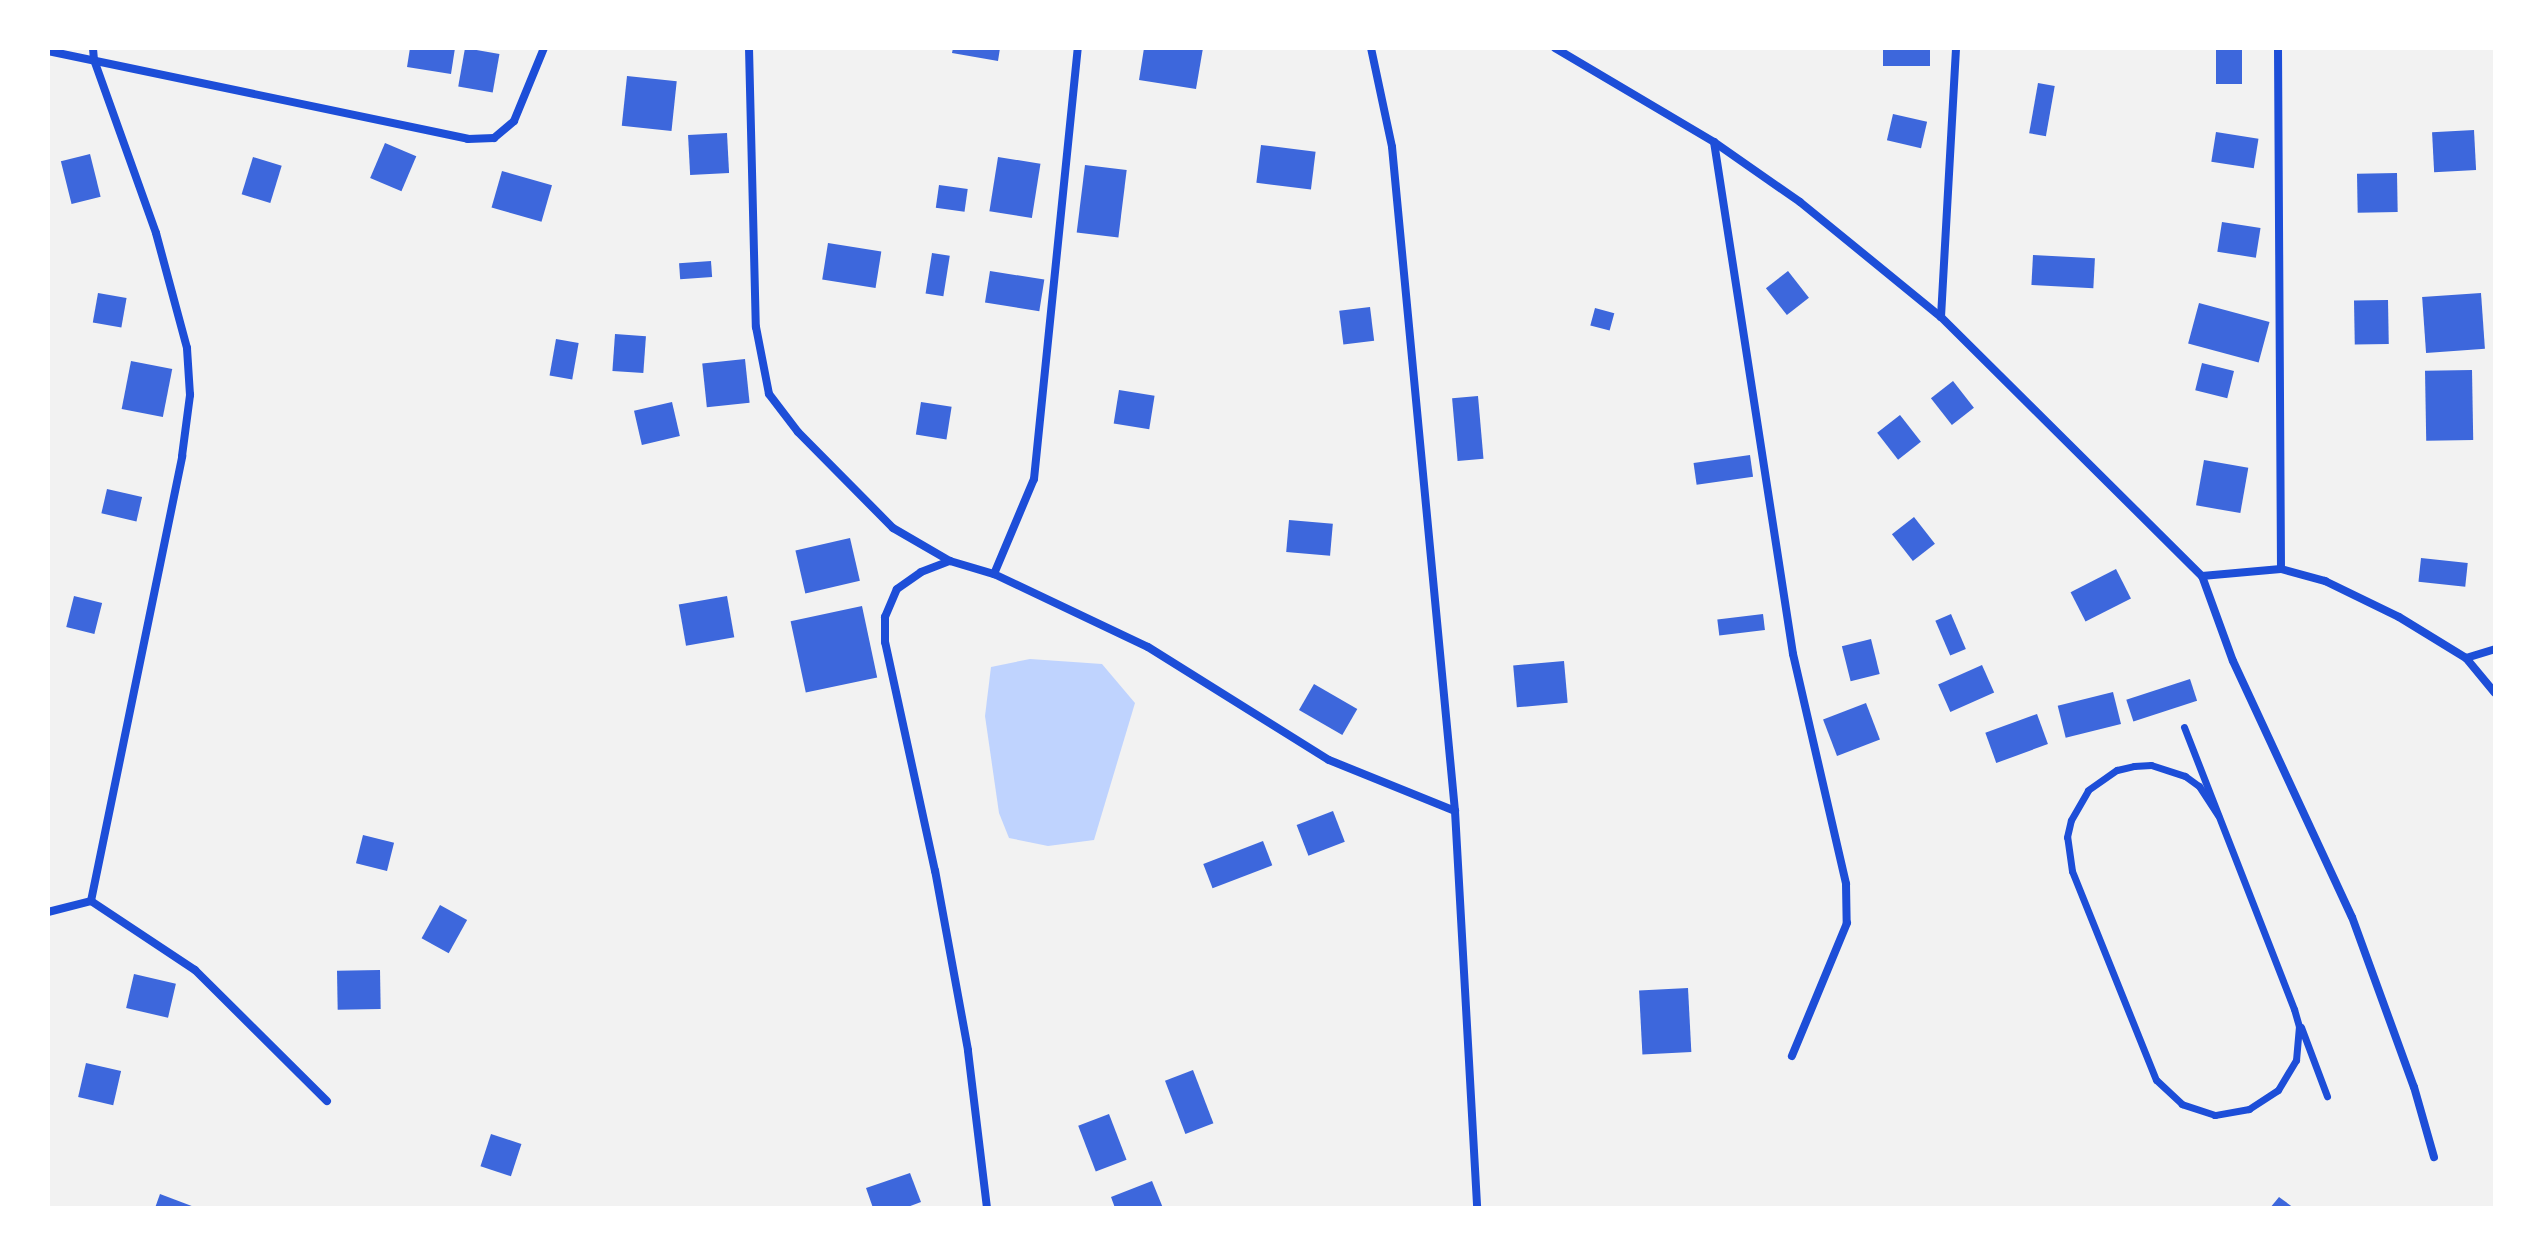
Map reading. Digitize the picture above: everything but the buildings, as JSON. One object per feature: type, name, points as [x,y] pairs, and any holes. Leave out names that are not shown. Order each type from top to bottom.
[{"type":"street","points":[[91,901],[182,456],[190,395],[187,348],[156,233],[94,60],[93,48]]},
{"type":"street","points":[[48,51],[468,139],[494,138],[514,121],[544,48]]},
{"type":"street","points":[[749,48],[756,327],[769,394],[798,432],[893,528],[950,561],[994,574],[1148,647],[1329,760],[1455,811]]},
{"type":"street","points":[[994,574],[1034,479],[1078,48]]},
{"type":"street","points":[[1371,48],[1392,147],[1455,811],[1477,1208]]},
{"type":"street","points":[[1555,48],[1714,142],[1800,202],[1941,317],[2202,576],[2233,661],[2352,917],[2414,1087],[2434,1157]]},
{"type":"street","points":[[1941,317],[1956,48]]},
{"type":"street","points":[[2278,48],[2281,569]]},
{"type":"street","points":[[1714,142],[1793,654],[1846,884],[1847,923],[1792,1056]]},
{"type":"street","points":[[950,561],[921,572],[897,589],[885,617],[885,642],[935,871],[968,1050],[987,1208]]},
{"type":"street","points":[[2202,576],[2281,569],[2325,581],[2374,605],[2466,658],[2495,693]]},
{"type":"street","points":[[2466,658],[2495,649]]},
{"type":"street","points":[[2184,727],[2327,1096]]},
{"type":"street","points":[[2218,815],[2199,786],[2168,769],[2134,766],[2102,778],[2078,804],[2067,837],[2068,854],[2083,899],[2148,1065],[2156,1080],[2182,1104],[2215,1115],[2249,1109],[2272,1096],[2289,1076],[2296,1060],[2299,1026],[2294,1009]]},
{"type":"street","points":[[48,912],[91,901],[195,970],[327,1101]]},
{"type":"water","points":[[1030,659],[1102,664],[1135,703],[1094,840],[1048,846],[1009,838],[999,813],[985,716],[991,667]]}]
